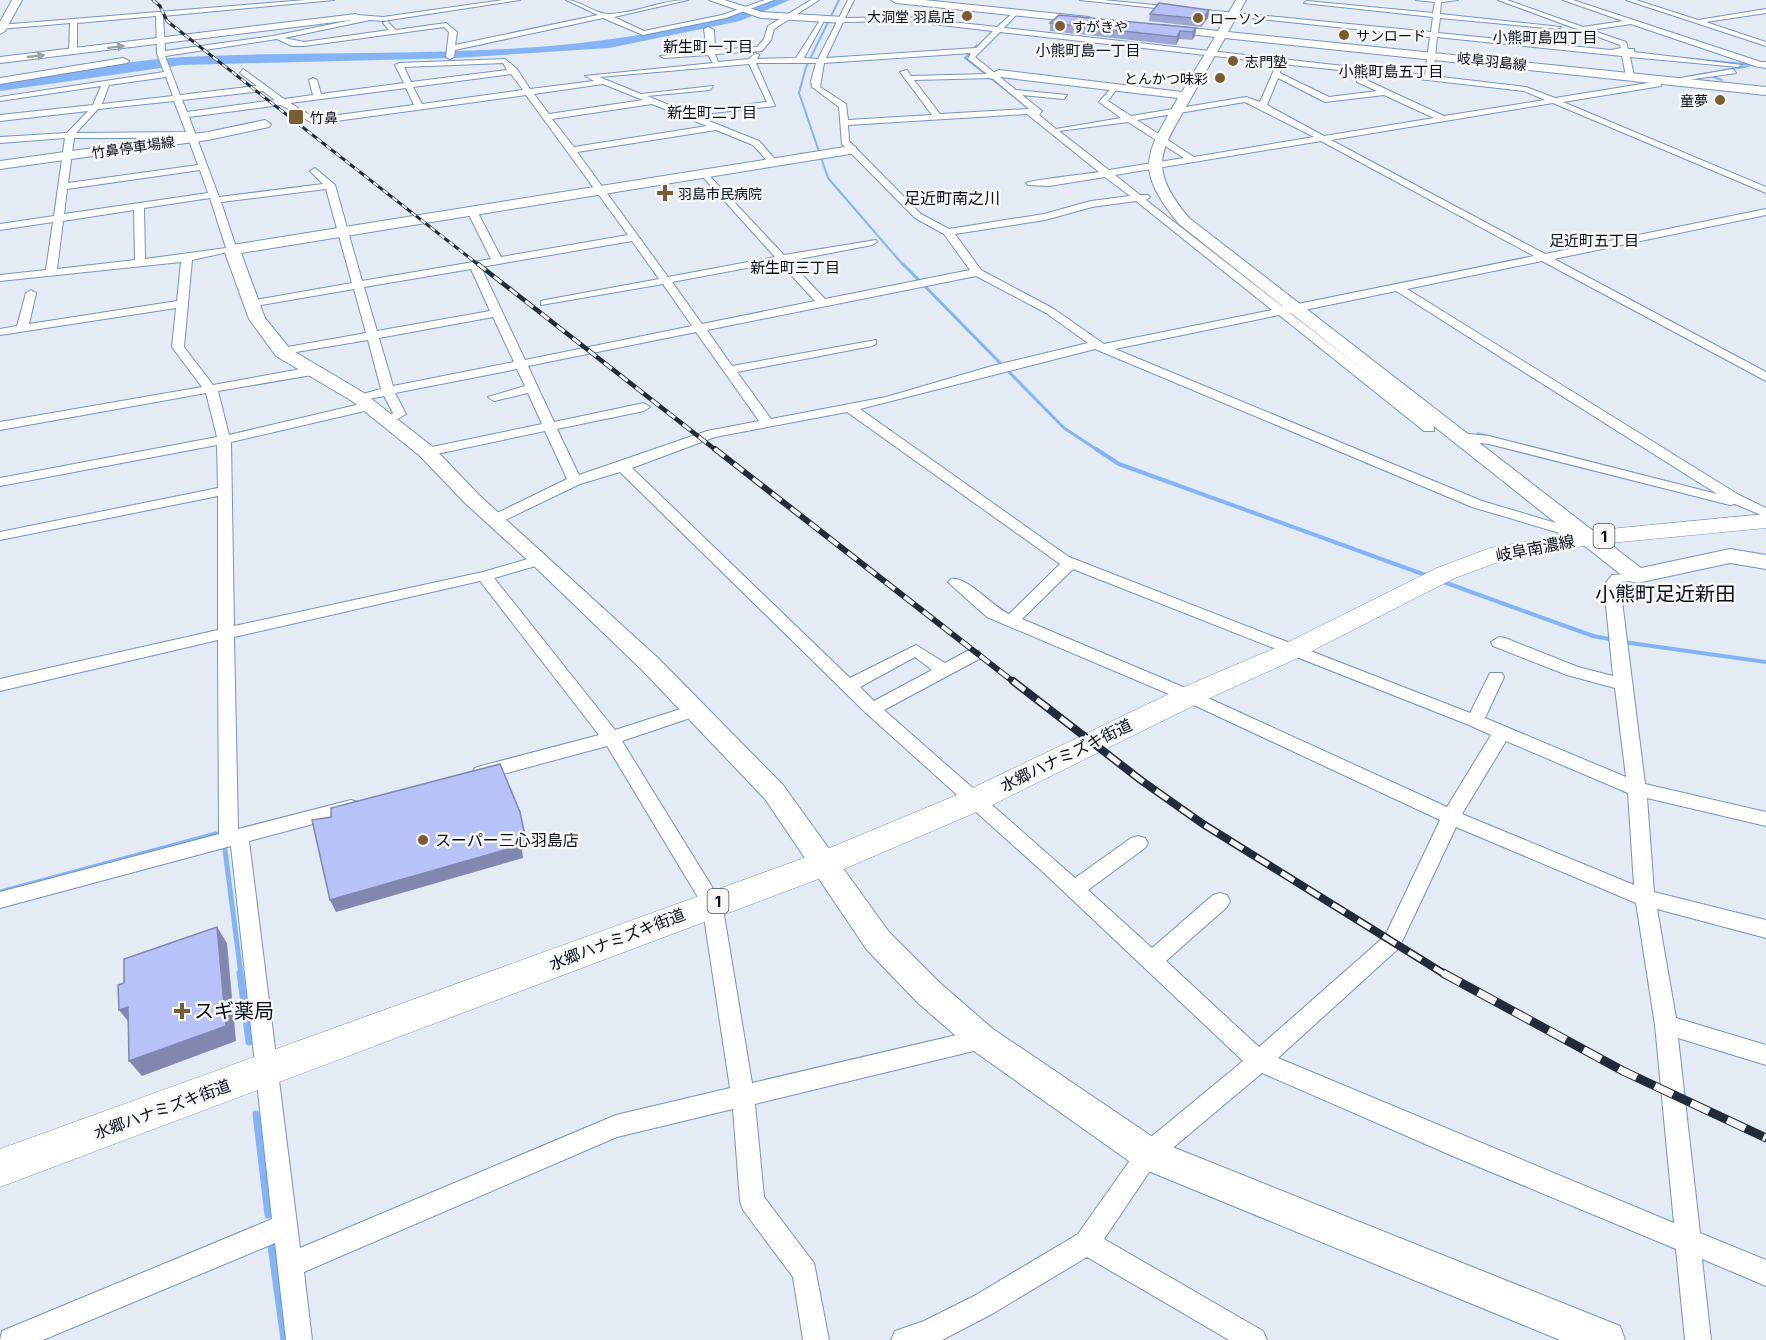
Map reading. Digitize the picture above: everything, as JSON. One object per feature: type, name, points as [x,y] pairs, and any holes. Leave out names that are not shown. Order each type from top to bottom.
[{"type":"main road","name":"岐阜南濃線","points":[[1417,588],[1446,573],[1498,553],[1588,537],[1763,514]]},
{"type":"main road","name":"水郷ハナミズキ街道","points":[[0,1168],[712,903],[826,863],[975,800],[1189,696],[1291,651],[1417,588]]},
{"type":"street","points":[[1,28],[17,0]]},
{"type":"street","points":[[1,28],[159,15],[170,10],[331,0]]},
{"type":"street","points":[[0,60],[301,24],[362,18],[383,19],[517,0]]},
{"type":"street","points":[[569,0],[643,33],[753,13]]},
{"type":"street","points":[[641,0],[667,10]]},
{"type":"street","points":[[419,107],[407,86],[399,65],[685,0]]},
{"type":"street","points":[[714,0],[753,13],[789,17],[841,20],[906,19],[1526,89],[1766,190]]},
{"type":"street","points":[[652,39],[708,29],[753,13],[771,0]]},
{"type":"street","points":[[752,62],[767,39],[771,28],[816,0]]},
{"type":"street","points":[[850,0],[818,61],[813,79],[815,87],[843,106],[845,142],[851,150],[918,216],[948,232],[976,272],[1050,311],[1099,347],[1467,500],[1588,537]]},
{"type":"street","points":[[896,0],[1096,21]]},
{"type":"street","points":[[1030,0],[976,50],[972,58],[1014,92],[1032,111],[1111,173]]},
{"type":"street","points":[[1083,0],[1300,19],[1435,34]]},
{"type":"street","points":[[1113,0],[1175,3],[1234,13],[1738,65]]},
{"type":"street","points":[[1241,0],[1161,140],[1153,165],[1159,187],[1184,220],[1289,312],[1430,428]]},
{"type":"street","points":[[1419,0],[1455,0]]},
{"type":"street","points":[[1501,0],[1623,44],[1630,76]]},
{"type":"street","points":[[1566,0],[1763,65]]},
{"type":"street","points":[[1629,0],[1766,45]]},
{"type":"street","points":[[1429,77],[1430,54],[1437,16],[1436,1]]},
{"type":"street","points":[[1300,19],[1307,2],[1583,29],[1631,22]]},
{"type":"street","points":[[294,4],[301,24]]},
{"type":"street","points":[[1697,22],[1766,11]]},
{"type":"street","points":[[677,14],[698,23]]},
{"type":"street","points":[[159,15],[162,62],[178,98],[215,198],[250,304],[257,319],[282,352],[363,402],[389,420],[427,452],[451,479],[541,560],[696,710],[774,792],[826,863],[878,941],[930,993],[982,1039],[1148,1154],[1606,1340]]},
{"type":"street","points":[[0,99],[106,83],[162,62],[362,18]]},
{"type":"street","points":[[383,19],[394,32]]},
{"type":"street","points":[[800,60],[824,19]]},
{"type":"street","points":[[73,52],[74,22]]},
{"type":"street","points":[[276,37],[292,44],[304,44],[446,24],[453,32],[451,54]]},
{"type":"street","name":"岐阜羽島線","points":[[1153,27],[1430,54],[1766,91]]},
{"type":"street","points":[[708,29],[710,30],[711,53],[718,65]]},
{"type":"street","points":[[1738,50],[1766,45]]},
{"type":"street","points":[[667,69],[662,53],[711,53],[759,49]]},
{"type":"street","points":[[773,162],[756,143],[688,113],[586,76],[752,62],[818,61],[976,50]]},
{"type":"street","points":[[1625,53],[1763,65]]},
{"type":"street","points":[[451,54],[505,61],[514,71],[767,423]]},
{"type":"street","points":[[907,54],[903,70],[938,117]]},
{"type":"street","points":[[0,81],[132,59]]},
{"type":"street","points":[[688,113],[772,104],[752,62]]},
{"type":"street","points":[[1262,106],[1280,62]]},
{"type":"street","points":[[1673,80],[1763,65]]},
{"type":"street","points":[[1363,70],[1360,81],[1441,118]]},
{"type":"street","points":[[243,71],[282,102],[314,122],[419,107],[526,88],[604,81]]},
{"type":"street","points":[[184,115],[514,71]]},
{"type":"street","points":[[908,78],[999,74],[1187,96]]},
{"type":"street","points":[[1276,74],[1328,100],[1384,92]]},
{"type":"street","points":[[526,88],[564,77]]},
{"type":"street","points":[[1429,77],[1460,91]]},
{"type":"street","points":[[1031,183],[1049,183],[1658,84],[1657,79]]},
{"type":"street","points":[[313,80],[318,97]]},
{"type":"street","points":[[51,273],[70,135],[96,106],[106,83]]},
{"type":"street","points":[[1114,87],[1103,102],[1191,159]]},
{"type":"street","points":[[0,118],[264,88]]},
{"type":"street","points":[[641,95],[710,88]]},
{"type":"street","points":[[1014,92],[1065,98]]},
{"type":"street","points":[[10,138],[16,97]]},
{"type":"street","points":[[1060,129],[1246,99],[1766,376]]},
{"type":"street","points":[[547,117],[656,101]]},
{"type":"street","points":[[843,123],[1032,111],[1060,129],[1139,198],[1289,312],[1460,437],[1637,576]]},
{"type":"street","name":"竹鼻停車場線","points":[[0,165],[265,124]]},
{"type":"street","points":[[572,150],[720,127]]},
{"type":"street","points":[[0,140],[70,135],[191,136]]},
{"type":"street","points":[[0,278],[187,258],[851,150]]},
{"type":"street","points":[[63,187],[203,167]]},
{"type":"street","points":[[315,171],[330,186],[388,392],[399,414],[389,420]]},
{"type":"street","points":[[704,173],[822,304]]},
{"type":"street","points":[[0,227],[139,207],[330,186]]},
{"type":"street","points":[[948,232],[1045,217],[1091,204],[1139,198]]},
{"type":"street","points":[[139,207],[140,264]]},
{"type":"street","points":[[472,211],[498,262]]},
{"type":"street","points":[[496,519],[575,481],[623,467],[712,434],[851,409],[1018,364],[1289,312],[1766,212]]},
{"type":"street","points":[[250,304],[635,237]]},
{"type":"street","points":[[545,303],[872,242]]},
{"type":"street","points":[[187,258],[178,347],[211,390],[224,440],[227,634],[234,838],[267,1070],[299,1340]]},
{"type":"street","points":[[475,266],[575,481]]},
{"type":"street","points":[[0,482],[224,440],[363,402],[388,392],[976,272]]},
{"type":"street","points":[[1400,289],[1763,514]]},
{"type":"street","points":[[22,329],[32,293]]},
{"type":"street","points":[[0,332],[182,304]]},
{"type":"street","points":[[282,352],[497,313]]},
{"type":"street","points":[[729,370],[872,342]]},
{"type":"street","points":[[0,426],[312,371]]},
{"type":"street","points":[[494,397],[533,388]]},
{"type":"street","points":[[427,452],[644,407]]},
{"type":"street","points":[[851,409],[1070,562],[1291,651],[1475,721],[1637,789],[1766,819]]},
{"type":"street","points":[[1460,437],[1489,440],[1763,514]]},
{"type":"street","points":[[623,467],[872,709],[1075,890],[1259,1061],[1463,1149],[1766,1273]]},
{"type":"street","points":[[0,536],[226,490]]},
{"type":"street","points":[[1698,1340],[1666,1025],[1645,898],[1637,789],[1622,684],[1612,585],[1617,578],[1637,576],[1730,556],[1766,562]]},
{"type":"street","points":[[0,685],[484,576],[541,560]]},
{"type":"street","points":[[1011,621],[1070,562]]},
{"type":"street","points":[[484,576],[611,738],[712,903],[743,1098],[752,1201],[805,1272],[816,1340]]},
{"type":"street","points":[[956,582],[993,613],[1189,696],[1451,817],[1645,898],[1766,929]]},
{"type":"street","points":[[1499,642],[1574,671],[1622,684]]},
{"type":"street","points":[[849,686],[916,650],[944,671]]},
{"type":"street","points":[[872,709],[973,655]]},
{"type":"street","points":[[1475,721],[1496,677]]},
{"type":"street","points":[[464,777],[611,738],[696,710]]},
{"type":"street","points":[[921,1338],[983,1305],[1087,1243],[1148,1154],[1259,1061],[1392,942],[1451,817],[1502,732]]},
{"type":"street","points":[[0,900],[363,804]]},
{"type":"street","points":[[1075,890],[1138,843]]},
{"type":"street","points":[[1152,961],[1220,901]]},
{"type":"street","points":[[1666,1025],[1766,1055]]},
{"type":"street","points":[[290,1265],[616,1126],[743,1098],[982,1039]]},
{"type":"street","points":[[11,1340],[284,1227]]},
{"type":"street","points":[[1087,1243],[1254,1340]]},
{"type":"building","points":[[1159,3],[1209,10],[1203,19],[1150,14]]},
{"type":"building","points":[[1059,15],[1196,28],[1193,32],[1180,31],[1177,37],[1050,23]]},
{"type":"building","name":"スーパー三心羽島店","points":[[500,764],[520,812],[525,836],[518,838],[519,846],[330,900],[312,820],[331,817],[331,808]]},
{"type":"building","name":"スギ薬局","points":[[217,927],[226,1026],[129,1061],[128,1007],[119,1010],[118,985],[124,983],[124,959]]},
{"type":"waterway","points":[[0,87],[182,61],[456,54],[609,44],[736,18],[784,0]]},
{"type":"waterway","points":[[839,0],[806,67],[799,93],[828,178],[904,266]]},
{"type":"waterway","points":[[977,45],[965,58],[1029,108]]},
{"type":"waterway","points":[[1683,58],[1755,65]]},
{"type":"waterway","points":[[1685,77],[1749,66]]},
{"type":"waterway","points":[[1713,77],[1722,80]]},
{"type":"waterway","points":[[903,264],[1064,428],[1099,451]]},
{"type":"waterway","points":[[1478,434],[1490,437]]},
{"type":"waterway","points":[[1096,449],[1119,464],[1428,576]]},
{"type":"waterway","points":[[1441,581],[1593,636],[1615,640]]},
{"type":"waterway","points":[[1623,642],[1766,662]]},
{"type":"waterway","points":[[0,892],[216,834]]},
{"type":"waterway","points":[[225,850],[241,975]]},
{"type":"waterway","points":[[240,973],[249,1042]]},
{"type":"waterway","points":[[256,1114],[268,1215]]},
{"type":"waterway","points":[[271,1246],[284,1340]]},
{"type":"railway","points":[[153,0],[160,6],[167,21],[480,266]]},
{"type":"railway","points":[[478,264],[717,451]]},
{"type":"railway","points":[[715,449],[1015,683]]},
{"type":"railway","points":[[1013,681],[1142,781],[1203,824],[1446,975]]},
{"type":"railway","points":[[1443,973],[1623,1071],[1766,1138]]},
{"type":"place","name":"大洞堂 羽島店","points":[[967,16]]},
{"type":"place","name":"ローソン","points":[[1198,18]]},
{"type":"place","name":"すがきや","points":[[1060,26]]},
{"type":"place","name":"サンロード","points":[[1344,35]]},
{"type":"place","name":"志門塾","points":[[1233,61]]},
{"type":"place","name":"とんかつ味彩","points":[[1220,78]]},
{"type":"place","name":"童夢","points":[[1720,100]]},
{"type":"place","name":"竹鼻","points":[[296,117]]},
{"type":"place","name":"羽島市民病院","points":[[665,193]]},
{"type":"place","name":"スーパー三心羽島店","points":[[423,840]]},
{"type":"place","name":"スギ薬局","points":[[182,1011]]},
{"type":"district","name":"小熊町島四丁目","points":[[1545,37]]},
{"type":"district","name":"新生町一丁目","points":[[708,46]]},
{"type":"district","name":"小熊町島一丁目","points":[[1088,50]]},
{"type":"district","name":"小熊町島五丁目","points":[[1391,71]]},
{"type":"district","name":"新生町二丁目","points":[[712,112]]},
{"type":"district","name":"足近町南之川","points":[[952,198]]},
{"type":"district","name":"足近町五丁目","points":[[1594,240]]},
{"type":"district","name":"新生町三丁目","points":[[795,267]]},
{"type":"district","name":"小熊町足近新田","points":[[1665,594]]}]
